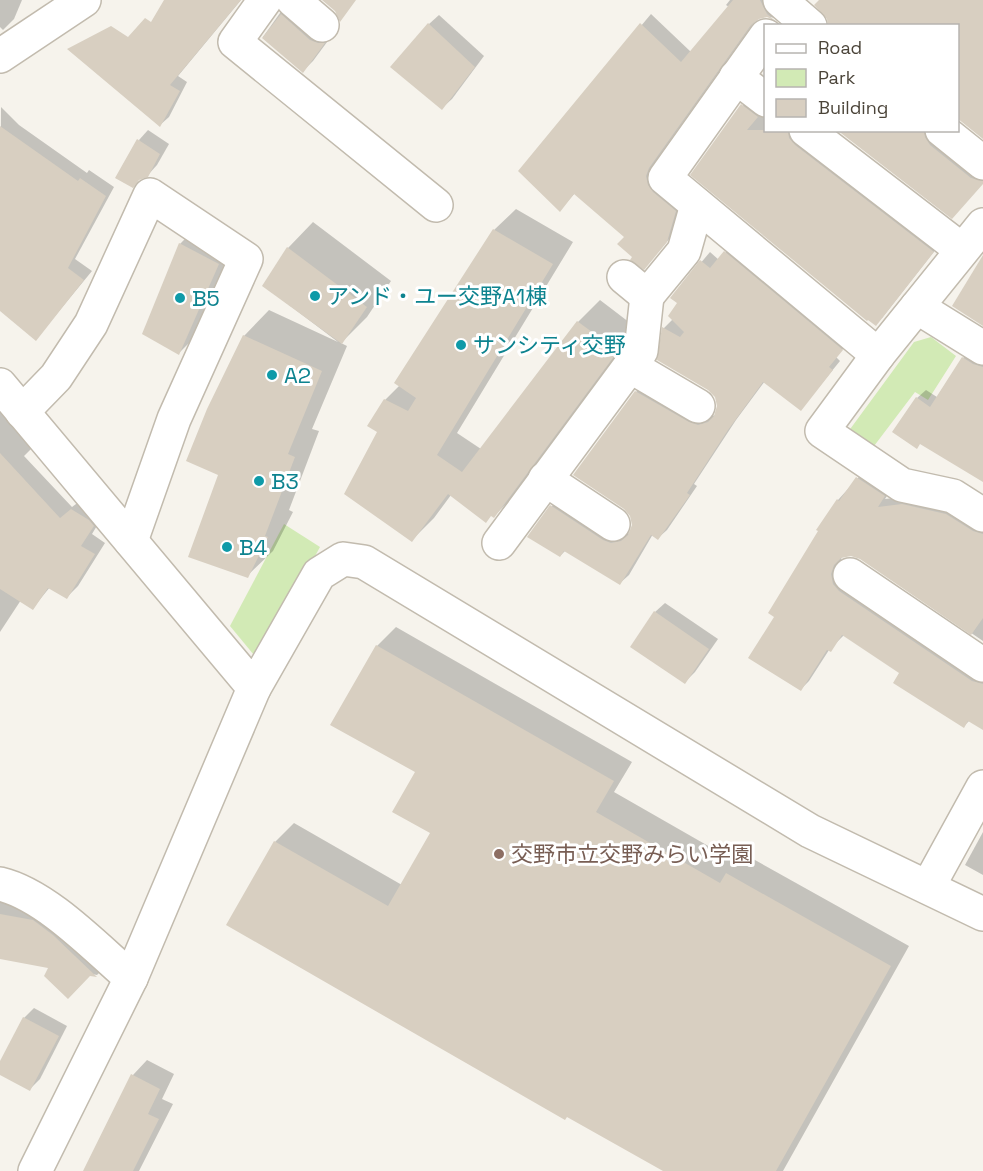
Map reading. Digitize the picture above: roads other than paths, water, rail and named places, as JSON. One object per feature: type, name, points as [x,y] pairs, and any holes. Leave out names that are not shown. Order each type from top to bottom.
[{"type":"street","points":[[0,56],[84,0]]},
{"type":"street","points":[[265,0],[235,42],[435,205]]},
{"type":"street","points":[[293,0],[322,25]]},
{"type":"street","points":[[764,42],[736,77],[665,178],[878,355]]},
{"type":"street","points":[[736,77],[764,99]]},
{"type":"street","points":[[809,132],[962,250]]},
{"type":"street","points":[[944,132],[983,164]]},
{"type":"street","points":[[131,540],[174,419],[246,260],[150,195],[91,324],[56,377],[8,400],[131,540],[254,688]]},
{"type":"street","points":[[499,543],[641,351],[635,287],[684,251],[697,205]]},
{"type":"street","points":[[983,225],[878,355],[822,431],[902,485],[954,496],[983,515]]},
{"type":"street","points":[[917,307],[983,348]]},
{"type":"street","points":[[630,366],[698,406]]},
{"type":"street","points":[[545,479],[613,524]]},
{"type":"street","points":[[35,1171],[131,978],[254,688],[319,574],[343,559],[364,562],[810,831],[983,914]]},
{"type":"street","points":[[850,575],[983,664]]},
{"type":"street","points":[[928,887],[983,787]]},
{"type":"street","points":[[0,884],[39,902],[71,926],[131,978]]},
{"type":"place","name":"アンド・ユー交野A1棟","points":[[315,296]]},
{"type":"place","name":"B5","points":[[180,298]]},
{"type":"place","name":"サンシティ交野","points":[[461,345]]},
{"type":"place","name":"A2","points":[[272,375]]},
{"type":"place","name":"B3","points":[[259,481]]},
{"type":"place","name":"B4","points":[[227,547]]},
{"type":"place","name":"交野市立交野みらい学園","points":[[499,854]]}]
